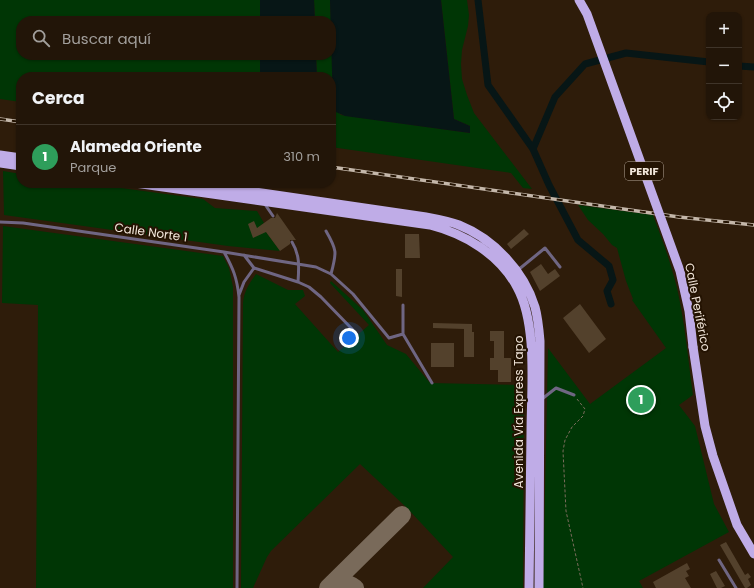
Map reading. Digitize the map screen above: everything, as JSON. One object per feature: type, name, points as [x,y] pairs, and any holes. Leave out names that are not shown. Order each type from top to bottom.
[{"type":"main road","name":"Calle Periférico","points":[[579,0],[587,14],[680,271],[689,311],[705,426],[712,456],[737,525],[754,554]]},
{"type":"main road","points":[[0,155],[16,157]]},
{"type":"main road","points":[[0,163],[16,165]]},
{"type":"main road","name":"Avenida Vía Express Tapo","points":[[169,188],[430,225],[461,235],[482,249],[500,264],[517,286],[526,312],[531,345],[530,588]]},
{"type":"main road","name":"Avenida Vía Express Tapo","points":[[228,188],[443,220],[459,225],[483,238],[496,248],[517,272],[530,294],[539,325],[539,588]]},
{"type":"lane","points":[[256,192],[274,216]]},
{"type":"lane","name":"Calle Norte 1","points":[[0,222],[23,223],[300,263],[316,267],[331,274],[353,294],[389,338],[403,334]]},
{"type":"lane","points":[[326,231],[335,247],[336,257],[331,274]]},
{"type":"lane","points":[[292,242],[297,250],[300,263],[298,282]]},
{"type":"lane","points":[[517,272],[545,248],[560,268]]},
{"type":"lane","points":[[224,252],[235,274],[239,297],[237,588]]},
{"type":"lane","points":[[244,255],[254,268],[309,287],[354,330]]},
{"type":"lane","points":[[239,297],[244,282],[254,268]]},
{"type":"lane","points":[[403,305],[403,334],[432,383]]},
{"type":"lane","points":[[540,400],[556,388],[574,395]]},
{"type":"lane","points":[[719,560],[736,588]]},
{"type":"path","points":[[574,395],[585,409],[583,416],[572,427],[565,440],[563,451],[566,511],[583,588]]},
{"type":"green space","points":[[0,0],[260,0],[260,16],[16,16],[16,60],[260,60],[260,72],[16,72],[16,101],[0,99]]},
{"type":"green space","points":[[314,0],[330,0],[331,16],[315,16]]},
{"type":"green space","points":[[441,0],[467,0],[469,15],[468,26],[462,50],[461,64],[462,79],[467,95],[474,113],[532,189],[523,188],[511,173],[336,148],[336,110],[341,115],[470,133],[470,126],[454,119]]},
{"type":"green space","points":[[316,60],[332,60],[332,72],[317,72]]},
{"type":"green space","points":[[3,171],[16,173],[16,188],[121,188],[203,199],[215,208],[257,211],[264,223],[261,225],[280,251],[228,246],[4,215]]},
{"type":"green space","points":[[578,205],[653,215],[675,279],[686,341],[693,395],[679,405],[695,426],[714,504],[729,532],[639,581],[643,588],[543,588],[548,348],[590,404],[666,348],[632,300],[633,299],[626,281],[617,248],[612,245],[588,220]]},
{"type":"green space","points":[[3,226],[223,256],[229,268],[233,287],[233,588],[36,588],[38,305],[2,303]]},
{"type":"green space","points":[[256,274],[288,290],[303,290],[305,296],[295,304],[338,352],[369,325],[330,283],[331,281],[363,310],[387,345],[406,354],[430,383],[524,385],[523,588],[423,588],[453,557],[406,507],[360,464],[271,551],[253,588],[241,588],[243,303],[249,284]]},
{"type":"shaded area","points":[[260,0],[314,0],[315,16],[260,16]]},
{"type":"shaded area","points":[[330,0],[441,0],[454,119],[470,126],[470,133],[345,116],[336,112],[336,72],[332,72],[332,60],[336,60],[336,16],[330,16]]},
{"type":"shaded area","points":[[260,60],[316,60],[317,72],[260,72]]},
{"type":"building","points":[[277,213],[296,240],[290,240],[290,244],[280,251],[266,232],[253,238],[248,224],[254,221],[257,228],[271,218],[275,218]]},
{"type":"building","points":[[524,229],[529,234],[511,249],[507,244]]},
{"type":"building","points":[[405,234],[419,234],[420,258],[405,258]]},
{"type":"building","points":[[541,264],[548,274],[555,269],[560,276],[540,291],[530,272]]},
{"type":"building","points":[[396,269],[402,269],[402,297],[396,296]]},
{"type":"building","points":[[580,304],[606,339],[589,353],[563,318]]},
{"type":"building","points":[[433,323],[472,324],[472,332],[474,332],[474,357],[464,357],[464,329],[433,328]]},
{"type":"building","points":[[490,331],[504,331],[504,358],[511,358],[511,382],[498,382],[498,370],[490,370],[490,358],[494,358],[494,341],[490,341]]},
{"type":"building","points":[[431,343],[454,343],[454,367],[431,367]]},
{"type":"building","points":[[726,542],[745,575],[748,573],[751,577],[748,579],[751,585],[747,588],[745,588],[720,545]]},
{"type":"building","points":[[687,563],[690,569],[686,571],[689,576],[685,578],[691,588],[656,588],[653,582]]},
{"type":"building","points":[[716,571],[725,586],[721,588],[717,588],[710,574]]},
{"type":"waterway","points":[[478,0],[488,85],[533,149],[549,185],[578,240],[609,266],[613,280],[607,291],[611,304]]},
{"type":"waterway","points":[[533,149],[555,97],[585,64],[626,53],[706,62]]},
{"type":"waterway","points":[[742,66],[754,67]]},
{"type":"taxiway","points":[[328,588],[402,515]]},
{"type":"taxiway","points":[[330,586],[343,583],[349,584],[355,588]]},
{"type":"railway","points":[[0,119],[16,121]]},
{"type":"railway","points":[[336,168],[679,217],[754,225]]},
{"type":"place","name":"Alameda Oriente","points":[[641,400]]}]
